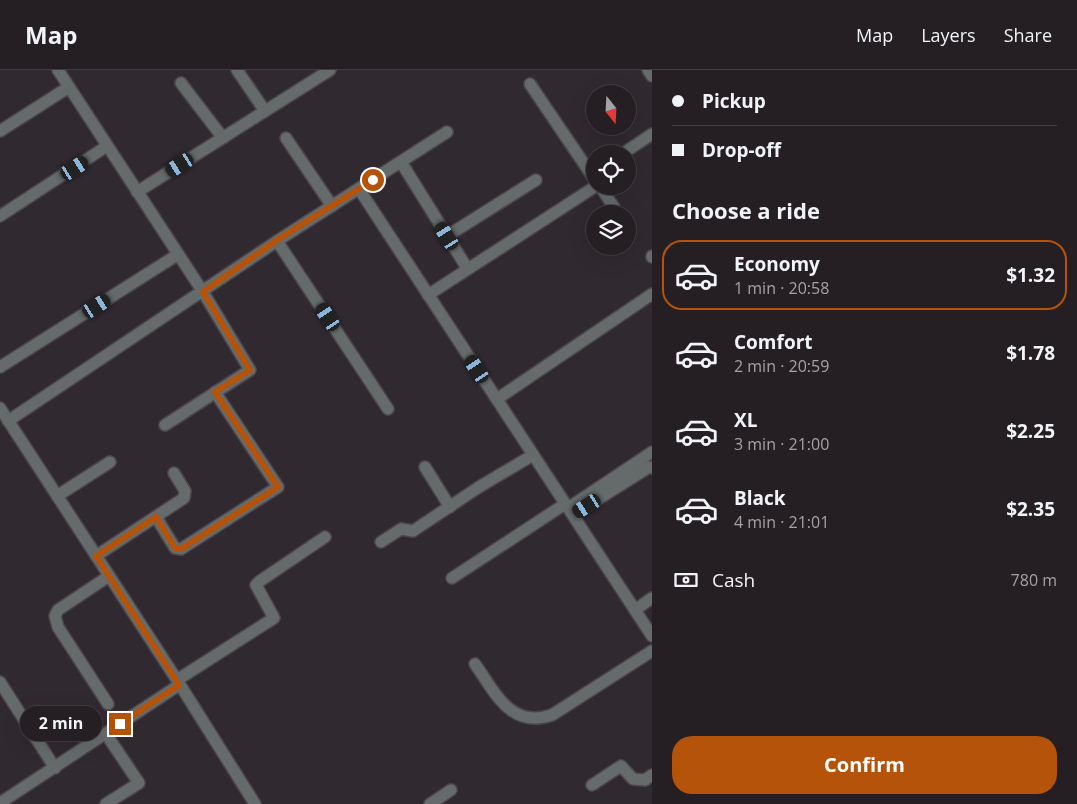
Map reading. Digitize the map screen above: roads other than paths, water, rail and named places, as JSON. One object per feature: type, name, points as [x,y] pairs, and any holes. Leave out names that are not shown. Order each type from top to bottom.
[{"type":"street","points":[[58,70],[177,255],[203,292],[250,370],[165,425]]},
{"type":"street","points":[[237,70],[265,111]]},
{"type":"street","points":[[137,192],[265,111],[311,75],[330,70]]},
{"type":"street","points":[[648,70],[652,76]]},
{"type":"street","points":[[182,83],[223,138]]},
{"type":"street","points":[[530,84],[586,167]]},
{"type":"street","points":[[0,131],[69,87]]},
{"type":"street","points":[[8,421],[203,292],[277,240],[447,132]]},
{"type":"street","points":[[636,145],[652,134]]},
{"type":"street","points":[[286,138],[332,206]]},
{"type":"street","points":[[0,216],[107,146]]},
{"type":"street","points":[[401,162],[467,268]]},
{"type":"street","points":[[447,236],[536,180]]},
{"type":"street","points":[[359,189],[652,636]]},
{"type":"street","points":[[428,294],[586,194]]},
{"type":"street","points":[[277,240],[388,409]]},
{"type":"street","points":[[0,368],[177,255]]},
{"type":"street","points":[[497,399],[652,294]]},
{"type":"street","points":[[156,517],[175,548],[181,549],[278,487],[215,392]]},
{"type":"street","points":[[0,408],[255,804]]},
{"type":"street","points":[[568,509],[652,452]]},
{"type":"street","points":[[381,542],[401,529],[413,531],[532,455]]},
{"type":"street","points":[[57,496],[110,462]]},
{"type":"street","points":[[425,467],[450,506]]},
{"type":"street","points":[[452,578],[568,509],[649,467],[652,468]]},
{"type":"street","points":[[96,556],[184,498],[185,491],[174,473]]},
{"type":"street","points":[[0,803],[106,734],[178,682],[274,618],[256,585],[325,537]]},
{"type":"street","points":[[108,704],[58,627],[55,616],[58,610],[109,576]]},
{"type":"street","points":[[635,610],[652,598]]},
{"type":"street","points":[[475,664],[514,714],[543,718],[552,715],[652,651]]},
{"type":"street","points":[[0,682],[55,768]]},
{"type":"street","points":[[106,734],[139,784],[106,804]]},
{"type":"street","points":[[592,785],[621,766],[632,779],[645,780],[652,776]]},
{"type":"street","points":[[430,804],[451,790]]}]
